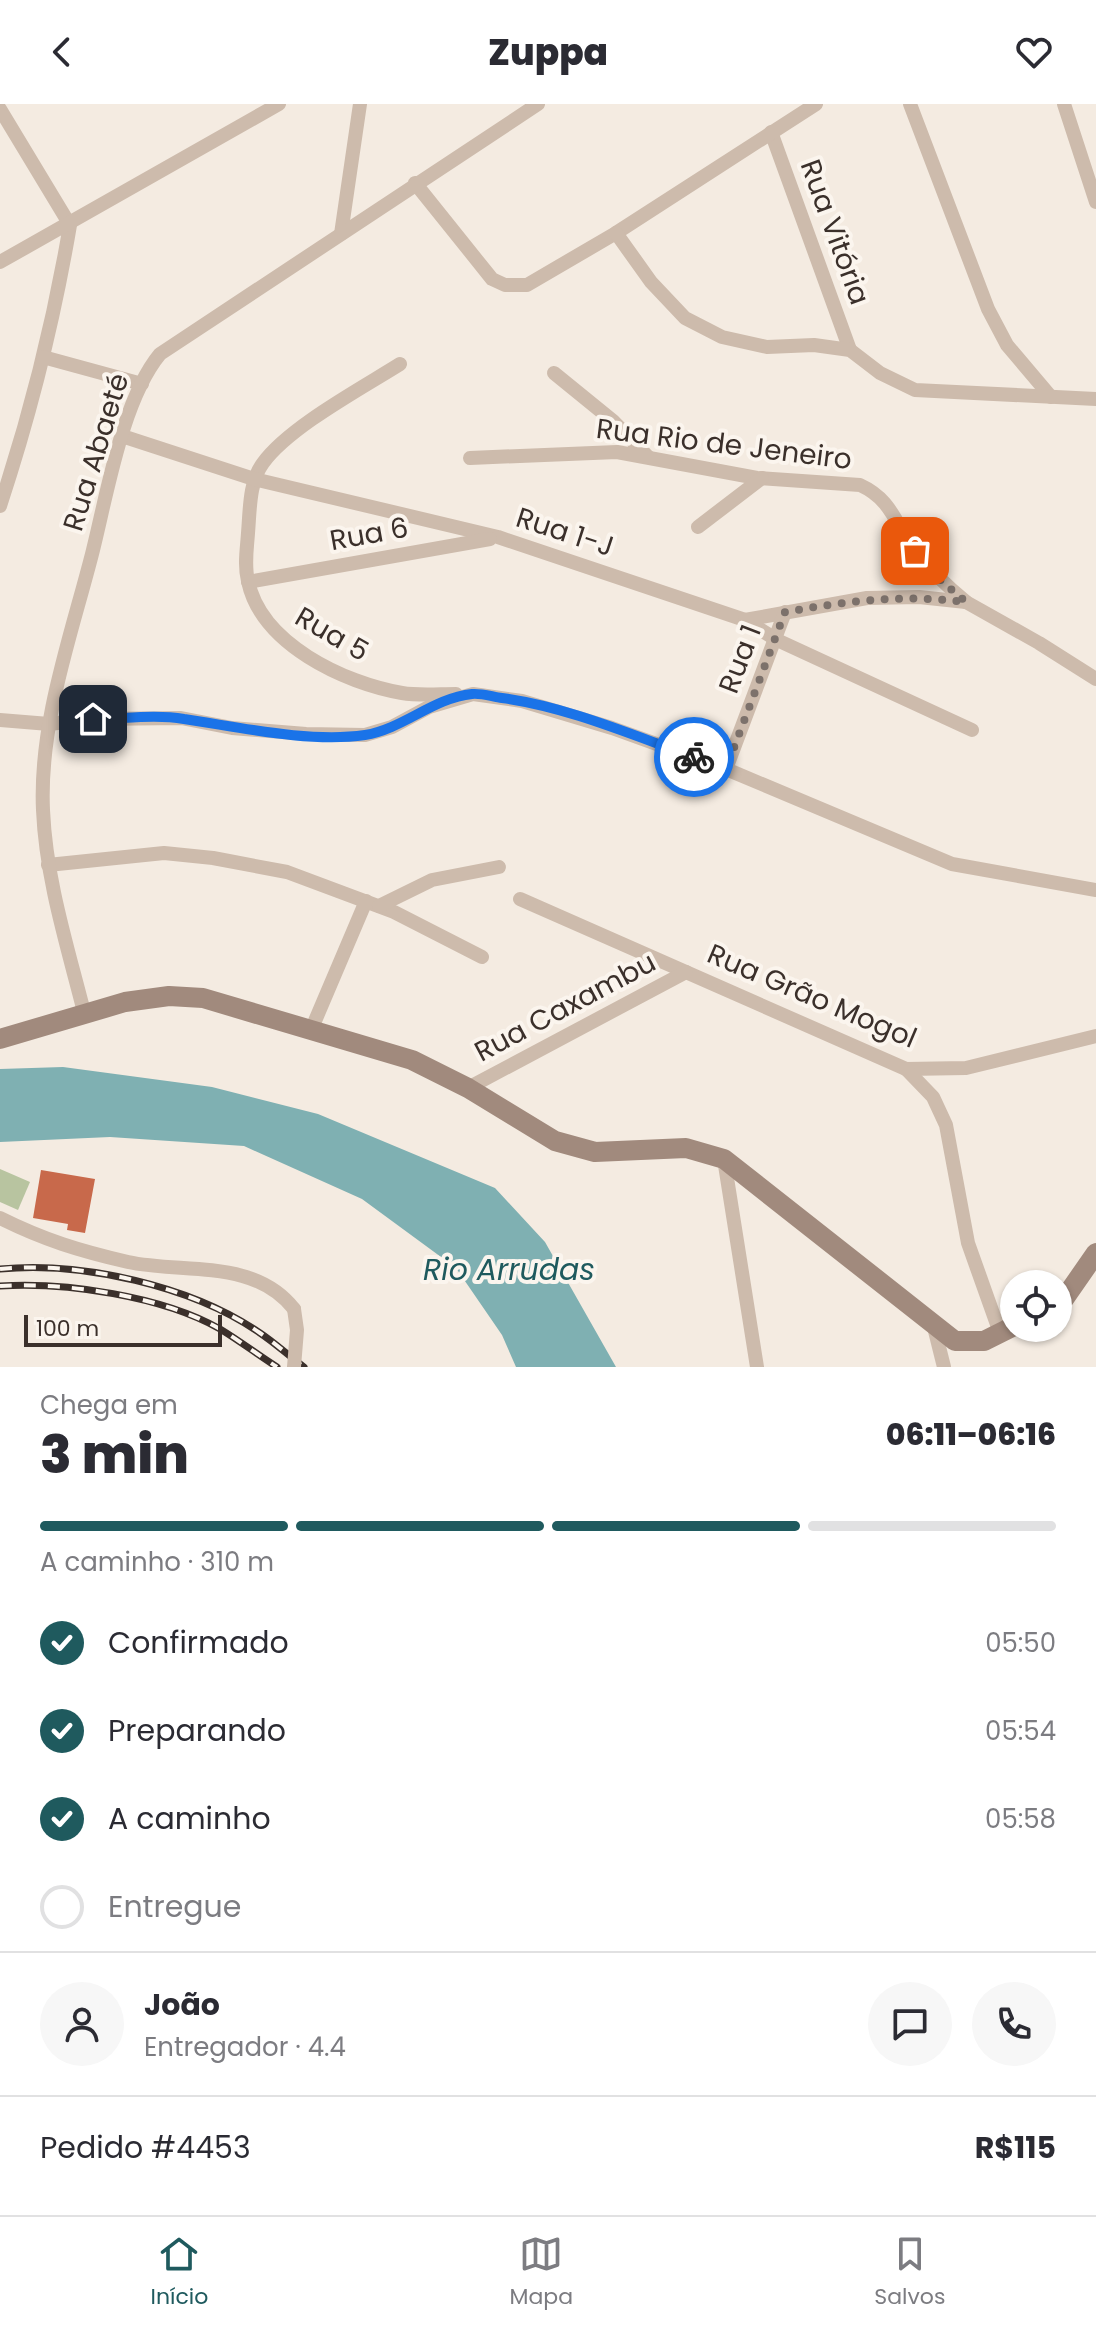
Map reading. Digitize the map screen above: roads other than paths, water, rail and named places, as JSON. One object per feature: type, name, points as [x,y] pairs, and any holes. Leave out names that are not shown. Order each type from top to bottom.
[{"type":"street","points":[[0,262],[279,104]]},
{"type":"street","points":[[341,234],[360,104]]},
{"type":"street","name":"Rua Abaeté","points":[[84,1012],[48,865],[43,807],[49,724],[122,436],[142,384],[160,354],[538,104]]},
{"type":"street","points":[[415,183],[492,279],[505,285],[527,285],[616,233],[816,104]]},
{"type":"street","points":[[910,104],[988,309],[1007,345],[1051,397]]},
{"type":"street","points":[[1064,104],[1096,202]]},
{"type":"street","points":[[0,109],[70,225],[60,288],[43,357],[1,500]]},
{"type":"street","name":"Rua Vitória","points":[[771,132],[850,350]]},
{"type":"street","points":[[616,233],[651,282],[685,318],[700,329],[755,345],[814,345],[850,350],[880,373],[915,390],[1089,399],[1096,384]]},
{"type":"street","points":[[43,357],[142,384]]},
{"type":"street","points":[[254,479],[264,461],[297,431],[400,364]]},
{"type":"street","points":[[554,373],[613,421],[648,457]]},
{"type":"street","name":"Rua 1-J","points":[[122,436],[254,479],[498,537],[745,620],[777,640],[972,730]]},
{"type":"street","name":"Rua Rio de Jeneiro","points":[[470,458],[617,452],[762,478],[860,485],[875,492],[887,503],[915,551],[938,578],[966,602]]},
{"type":"street","points":[[698,527],[762,478]]},
{"type":"street","name":"Rua 5","points":[[254,479],[246,560],[248,582],[255,602],[273,630],[311,658],[358,681],[404,694],[473,694],[522,701],[726,769],[952,864],[1096,890]]},
{"type":"street","name":"Rua 6","points":[[248,582],[498,537]]},
{"type":"street","points":[[745,620],[867,598],[919,597],[966,602],[1096,679]]},
{"type":"street","name":"Rua 1","points":[[726,769],[785,612]]},
{"type":"street","points":[[0,720],[49,724],[93,719],[181,718],[246,729],[365,735],[392,727],[429,707],[473,694]]},
{"type":"street","points":[[48,865],[164,853],[213,858],[287,872],[372,904],[482,957]]},
{"type":"street","points":[[312,1028],[372,904],[432,880],[499,867]]},
{"type":"street","name":"Rua Grão Mogol","points":[[520,899],[906,1069],[966,1068],[1096,1036]]},
{"type":"street","name":"Rua Caxambu","points":[[468,1088],[686,972]]},
{"type":"street","points":[[0,1039],[84,1012],[169,996],[203,998],[312,1028],[412,1060],[468,1088],[555,1141],[595,1152],[686,1148],[724,1159],[955,1341],[984,1341],[1000,1333]]},
{"type":"street","points":[[906,1069],[933,1097],[946,1125],[968,1243],[1000,1314]]},
{"type":"street","points":[[724,1159],[757,1367]]},
{"type":"street","points":[[0,1218],[44,1240],[131,1262],[240,1274],[270,1286],[294,1309],[297,1330],[294,1367]]},
{"type":"street","points":[[1072,1288],[1096,1253]]},
{"type":"street","points":[[933,1323],[944,1367]]},
{"type":"water","name":"Rio Arrudas","points":[[63,1067],[212,1087],[318,1114],[495,1188],[545,1242],[616,1367],[516,1367],[502,1335],[456,1268],[362,1199],[244,1146],[110,1137],[0,1142],[0,1069]]},
{"type":"railway","points":[[0,1269],[66,1269],[100,1273],[169,1290],[233,1316],[304,1367]]},
{"type":"railway","points":[[0,1286],[83,1289],[170,1308],[220,1329],[277,1367]]}]
